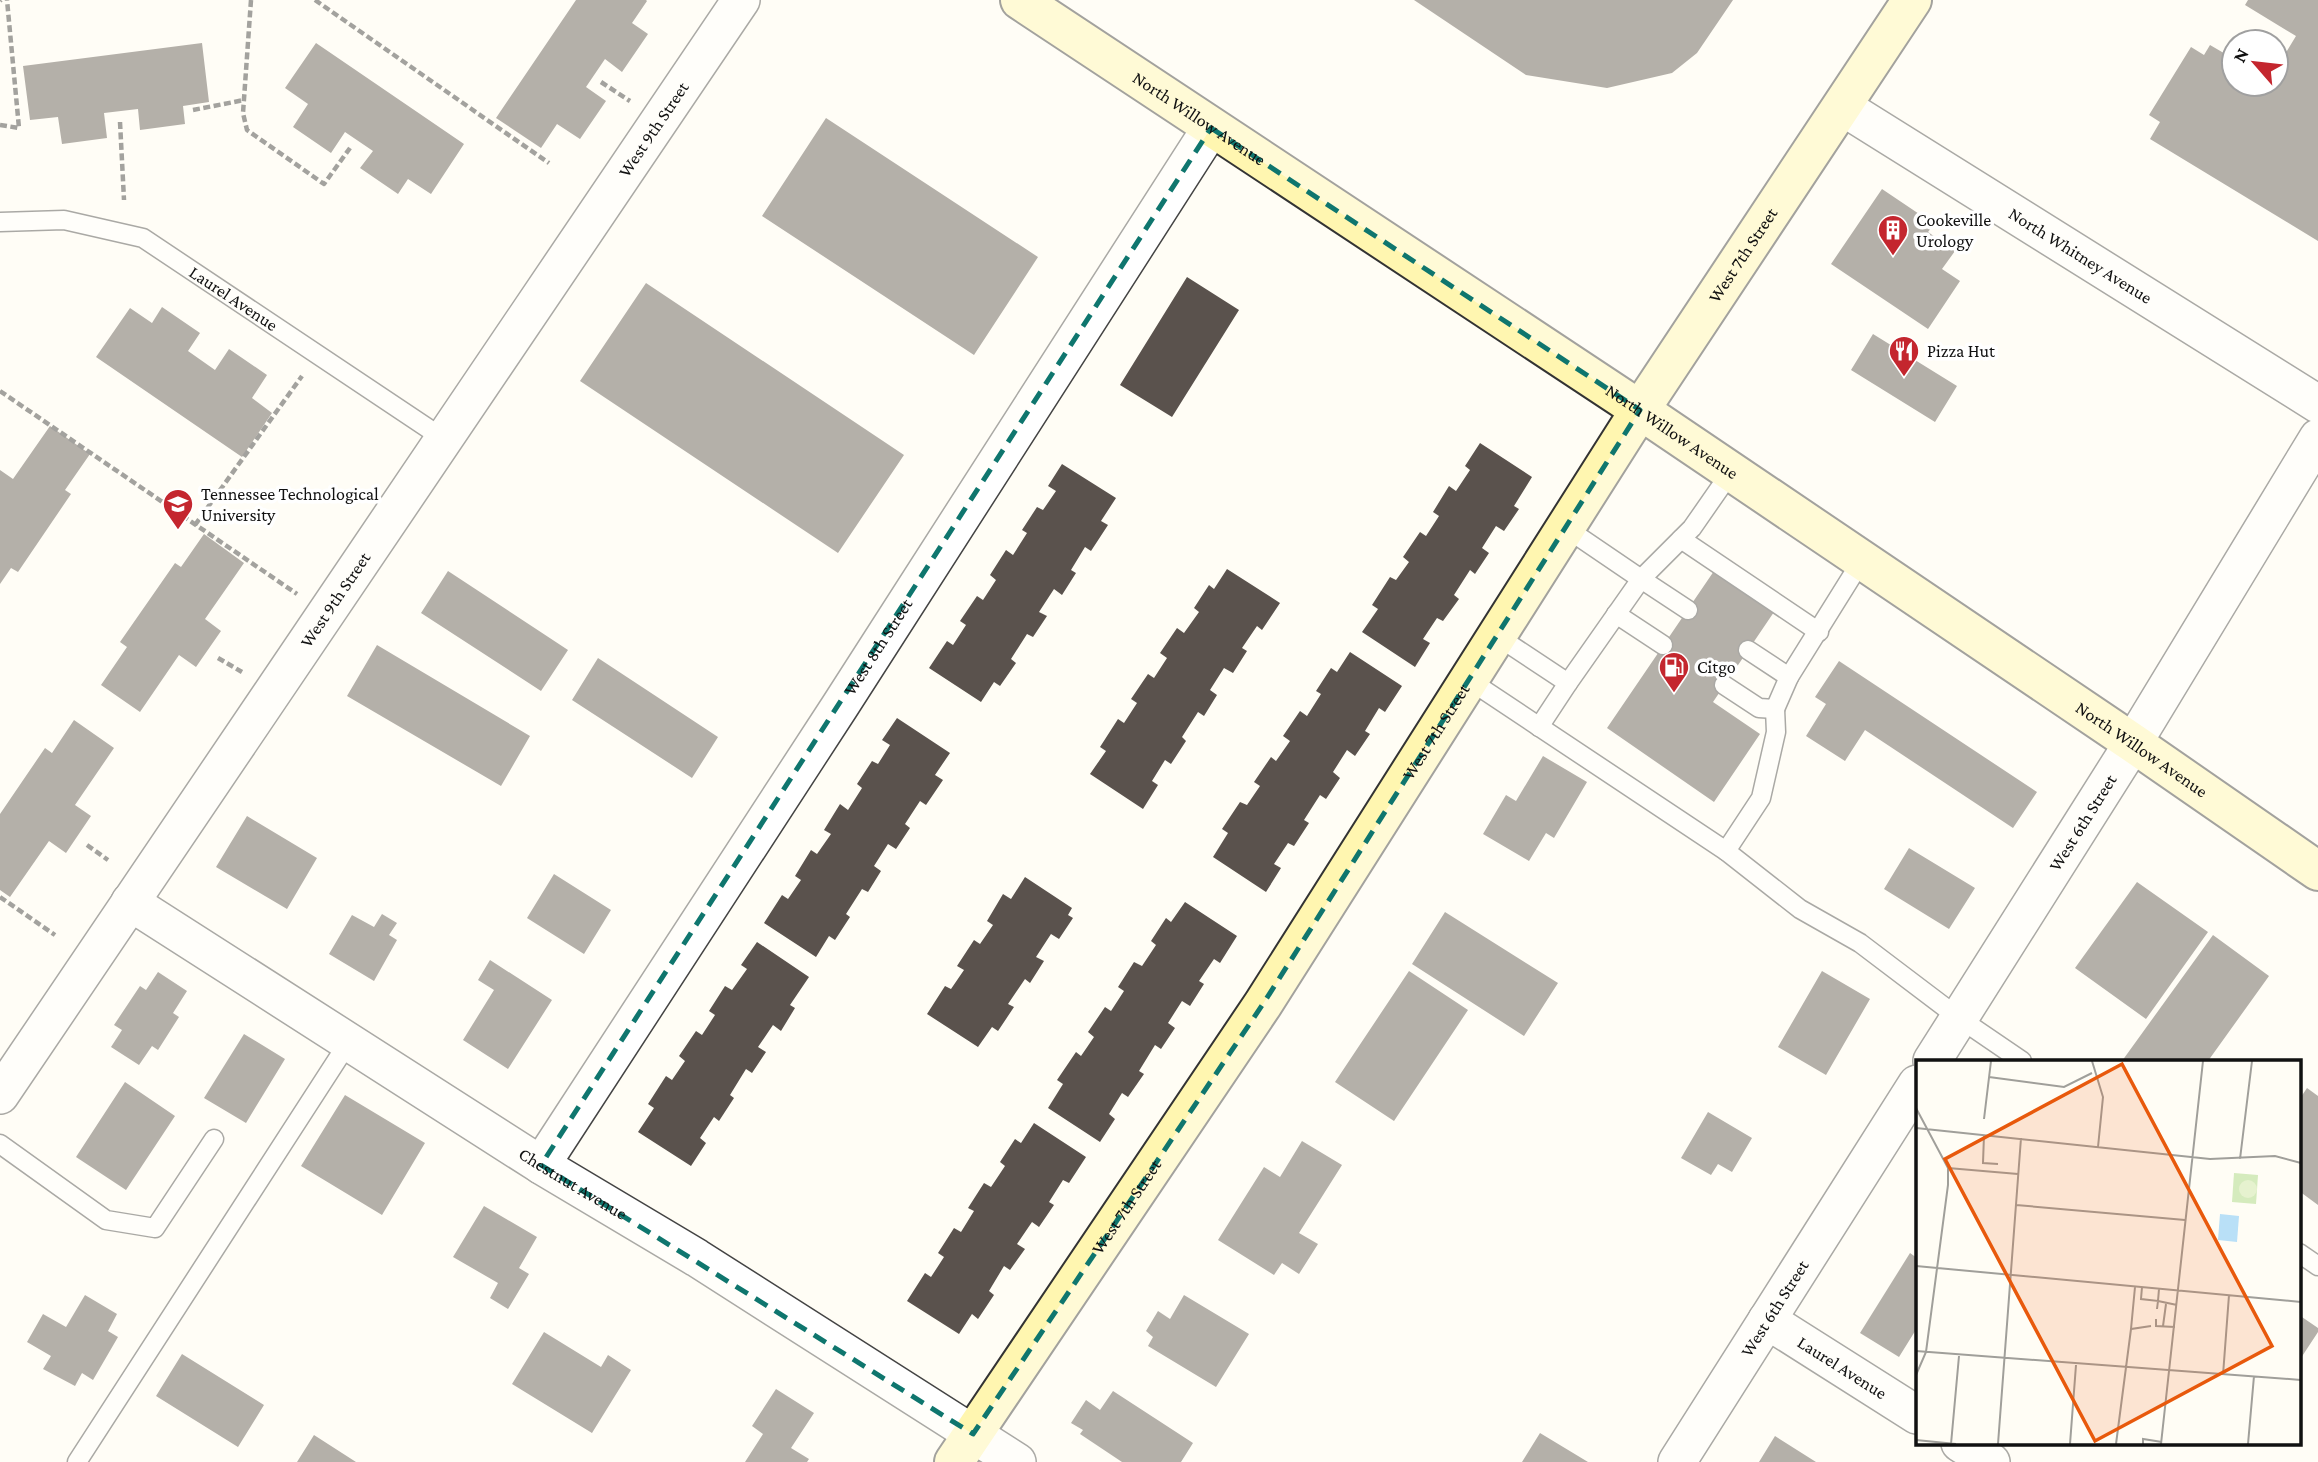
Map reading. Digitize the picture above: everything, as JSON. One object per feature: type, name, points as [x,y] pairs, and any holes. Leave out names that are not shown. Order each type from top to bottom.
[{"type":"street","name":"West 9th Street","points":[[0,1096],[741,0]]},
{"type":"street","name":"North Willow Avenue","points":[[1020,0],[1640,410],[2318,871]]},
{"type":"street","name":"West 7th Street","points":[[964,1448],[1264,1004],[1640,410],[1912,0]]},
{"type":"street","name":"North Whitney Avenue","points":[[1843,107],[2318,404]]},
{"type":"street","name":"West 8th Street","points":[[541,1165],[1211,128]]},
{"type":"street","name":"West 6th Street","points":[[1932,1060],[2133,743],[2318,438]]},
{"type":"street","name":"Chestnut Avenue","points":[[130,902],[541,1165],[719,1272],[964,1448],[1017,1462]]},
{"type":"street","name":"West 6th Street","points":[[1676,1462],[1916,1086]]},
{"type":"street","name":"Laurel Avenue","points":[[1768,1320],[1916,1414]]},
{"type":"street","points":[[1963,1444],[1991,1462]]},
{"type":"lane","name":"Laurel Avenue","points":[[0,222],[64,220],[143,238],[444,439]]},
{"type":"lane","points":[[1539,727],[1641,579],[1681,539],[1731,472]]},
{"type":"lane","points":[[1566,528],[1688,610]]},
{"type":"lane","points":[[1681,539],[1819,632]]},
{"type":"lane","points":[[1726,851],[1761,798],[1776,732],[1776,709],[1789,677],[1862,560]]},
{"type":"lane","points":[[1616,614],[1663,645]]},
{"type":"lane","points":[[1497,636],[1568,683]]},
{"type":"lane","points":[[1748,650],[1789,677]]},
{"type":"lane","points":[[1469,680],[1726,851],[1800,909],[1860,943],[1959,1018],[2021,1060]]},
{"type":"lane","points":[[1724,685],[1759,708],[1776,709]]},
{"type":"lane","points":[[77,1462],[348,1043]]},
{"type":"lane","points":[[0,1144],[106,1220],[155,1228],[214,1139]]},
{"type":"lane","points":[[2300,1254],[2318,1266]]},
{"type":"path","points":[[0,125],[19,128],[7,0]]},
{"type":"path","points":[[250,0],[243,113],[247,130],[324,184],[350,148]]},
{"type":"path","points":[[315,0],[549,163]]},
{"type":"path","points":[[601,82],[633,104]]},
{"type":"path","points":[[193,110],[244,100]]},
{"type":"path","points":[[120,122],[124,200]]},
{"type":"path","points":[[195,525],[302,376]]},
{"type":"path","points":[[0,391],[298,595]]},
{"type":"path","points":[[218,658],[242,672]]},
{"type":"path","points":[[87,845],[108,860]]},
{"type":"path","points":[[0,897],[55,935]]},
{"type":"highlighted area","points":[[1211,128],[1640,410],[1263,1004],[973,1434],[541,1165]]},
{"type":"building","points":[[576,0],[646,0],[632,23],[648,34],[622,72],[605,59],[586,87],[606,101],[580,139],[557,124],[541,148],[496,118]]},
{"type":"building","points":[[1414,0],[1733,0],[1697,53],[1672,73],[1607,88],[1526,75]]},
{"type":"building","points":[[2248,0],[2318,0],[2318,241],[2150,139],[2160,122],[2149,115],[2191,47],[2204,55],[2210,45],[2220,51],[2220,98],[2290,98],[2290,46],[2296,36],[2290,32],[2290,28],[2283,28],[2245,5]]},
{"type":"building","points":[[202,43],[209,102],[183,106],[185,124],[140,130],[138,109],[104,113],[107,138],[62,144],[58,117],[30,120],[23,66]]},
{"type":"building","points":[[316,43],[464,144],[431,194],[408,179],[398,194],[360,168],[373,151],[345,132],[331,153],[293,127],[308,104],[285,88]]},
{"type":"building","points":[[826,118],[1038,257],[974,355],[762,216]]},
{"type":"building","name":"Cookeville Urology","points":[[1882,189],[1934,224],[1928,232],[1955,251],[1942,269],[1960,281],[1928,329],[1831,264]]},
{"type":"building","points":[[1187,277],[1239,310],[1172,417],[1120,385]]},
{"type":"building","points":[[646,283],[904,455],[838,553],[580,381]]},
{"type":"building","points":[[162,307],[200,333],[188,351],[215,370],[229,349],[267,375],[252,398],[272,413],[242,457],[96,357],[130,308],[152,323]]},
{"type":"building","name":"Pizza Hut","points":[[1873,334],[1957,386],[1935,422],[1851,370]]},
{"type":"building","points":[[50,426],[90,454],[65,490],[71,494],[18,572],[11,568],[0,584],[0,470],[13,479]]},
{"type":"building","points":[[1480,443],[1532,477],[1514,506],[1519,509],[1504,531],[1496,526],[1482,548],[1489,553],[1475,574],[1470,570],[1454,595],[1459,599],[1443,621],[1437,618],[1423,639],[1430,643],[1415,667],[1362,632],[1378,609],[1372,605],[1390,577],[1396,580],[1409,562],[1403,557],[1420,532],[1426,536],[1439,516],[1433,512],[1449,486],[1456,491],[1470,470],[1465,466]]},
{"type":"building","points":[[1062,464],[1116,498],[1101,521],[1108,525],[1091,551],[1085,547],[1071,570],[1076,573],[1062,595],[1054,589],[1039,612],[1047,616],[1033,637],[1027,634],[1011,659],[1016,663],[1000,686],[994,682],[981,702],[929,668],[947,641],[953,645],[966,625],[960,621],[977,596],[983,600],[996,580],[990,575],[1006,550],[1013,555],[1027,533],[1022,530],[1037,507],[1043,510],[1056,491],[1048,486]]},
{"type":"building","points":[[204,534],[244,563],[205,619],[221,631],[196,667],[179,655],[140,712],[101,685],[127,647],[120,642],[175,563],[181,567]]},
{"type":"building","points":[[1227,569],[1280,603],[1262,630],[1257,626],[1242,648],[1247,651],[1233,673],[1224,668],[1210,690],[1217,695],[1204,716],[1198,712],[1182,737],[1186,741],[1171,764],[1165,760],[1152,781],[1158,785],[1143,809],[1090,774],[1106,751],[1100,747],[1118,719],[1124,723],[1137,703],[1131,699],[1148,674],[1154,678],[1167,658],[1160,653],[1177,628],[1184,633],[1199,612],[1194,608],[1209,585],[1214,589]]},
{"type":"building","points":[[448,571],[568,650],[541,691],[421,613]]},
{"type":"building","name":"Citgo","points":[[1714,571],[1774,612],[1713,702],[1760,734],[1714,802],[1607,728]]},
{"type":"building","points":[[377,645],[530,736],[501,786],[347,696]]},
{"type":"building","points":[[1350,652],[1402,686],[1385,712],[1379,708],[1365,731],[1370,734],[1355,756],[1347,750],[1333,772],[1340,778],[1326,799],[1320,795],[1304,820],[1309,823],[1294,846],[1288,843],[1274,864],[1281,868],[1266,892],[1213,857],[1228,833],[1222,829],[1240,802],[1247,805],[1260,786],[1254,782],[1271,757],[1276,761],[1290,741],[1283,736],[1300,711],[1307,716],[1321,694],[1316,691],[1331,668],[1337,672]]},
{"type":"building","points":[[598,658],[718,737],[692,778],[572,700]]},
{"type":"building","points":[[1839,661],[2037,792],[2013,828],[1865,730],[1845,761],[1806,736],[1826,704],[1815,697]]},
{"type":"building","points":[[897,718],[950,753],[935,775],[943,780],[926,805],[920,801],[905,824],[910,828],[896,849],[888,844],[874,866],[881,871],[868,892],[862,889],[846,914],[850,917],[835,940],[829,936],[816,957],[764,923],[782,895],[788,899],[801,880],[795,876],[811,850],[817,854],[831,834],[824,830],[840,804],[848,810],[862,788],[857,784],[872,761],[878,764],[890,745],[882,740]]},
{"type":"building","points":[[74,720],[114,748],[75,805],[91,816],[66,853],[49,841],[10,897],[0,890],[0,814],[45,748],[52,753]]},
{"type":"building","points":[[1543,756],[1587,782],[1554,838],[1546,833],[1529,861],[1483,834],[1506,795],[1516,801]]},
{"type":"building","points":[[247,816],[317,858],[287,909],[216,867]]},
{"type":"building","points":[[1909,848],[1975,888],[1949,929],[1884,889]]},
{"type":"building","points":[[554,874],[611,910],[584,954],[527,918]]},
{"type":"building","points":[[1025,877],[1072,908],[1068,915],[1073,918],[1059,939],[1051,934],[1036,957],[1044,961],[1030,983],[1025,979],[1008,1004],[1014,1007],[998,1031],[992,1027],[978,1047],[927,1014],[945,986],[951,989],[964,970],[957,966],[974,940],[980,944],[993,925],[987,921],[1003,894],[1011,899]]},
{"type":"building","points":[[2137,882],[2208,932],[2146,1019],[2075,968]]},
{"type":"building","points":[[1185,902],[1237,936],[1220,963],[1214,959],[1199,981],[1204,984],[1190,1006],[1182,1001],[1168,1023],[1175,1028],[1161,1049],[1155,1045],[1139,1071],[1144,1074],[1128,1097],[1122,1093],[1109,1114],[1115,1119],[1100,1142],[1048,1108],[1063,1084],[1057,1080],[1076,1052],[1081,1056],[1094,1037],[1088,1032],[1105,1007],[1111,1011],[1124,991],[1118,987],[1134,962],[1142,966],[1156,945],[1151,941],[1166,918],[1171,922]]},
{"type":"building","points":[[1445,912],[1558,983],[1524,1036],[1412,964]]},
{"type":"building","points":[[382,914],[397,923],[389,935],[397,940],[374,981],[329,954],[352,915],[374,927]]},
{"type":"building","points":[[2213,935],[2269,976],[2209,1060],[2123,1060]]},
{"type":"building","points":[[757,942],[809,977],[790,1005],[795,1008],[781,1031],[773,1025],[758,1047],[766,1052],[752,1073],[746,1069],[730,1095],[734,1098],[719,1121],[714,1117],[700,1138],[706,1143],[691,1166],[638,1132],[654,1108],[648,1104],[666,1076],[672,1080],[685,1061],[679,1056],[696,1031],[702,1035],[715,1015],[709,1011],[725,986],[732,990],[747,969],[741,965]]},
{"type":"building","points":[[490,960],[552,1000],[508,1069],[463,1040],[494,990],[478,980]]},
{"type":"building","points":[[1409,971],[1468,1010],[1394,1121],[1335,1082]]},
{"type":"building","points":[[1822,971],[1870,999],[1826,1075],[1778,1047]]},
{"type":"building","points":[[158,972],[187,991],[173,1013],[179,1017],[158,1050],[152,1046],[139,1065],[111,1047],[122,1030],[114,1025],[140,986],[146,990]]},
{"type":"building","points":[[244,1034],[285,1059],[246,1123],[204,1098]]},
{"type":"building","points":[[125,1082],[175,1116],[126,1190],[76,1157]]},
{"type":"building","points":[[2307,1088],[2318,1096],[2318,1205],[2300,1192],[2300,1098]]},
{"type":"building","points":[[345,1095],[425,1143],[382,1215],[301,1166]]},
{"type":"building","points":[[1708,1112],[1752,1138],[1732,1172],[1718,1164],[1711,1175],[1681,1158]]},
{"type":"building","points":[[1034,1123],[1086,1157],[1069,1183],[1063,1180],[1049,1202],[1054,1205],[1039,1227],[1032,1222],[1017,1244],[1025,1249],[1010,1270],[1004,1266],[989,1291],[994,1295],[978,1319],[972,1314],[959,1334],[907,1301],[925,1273],[931,1277],[944,1257],[938,1253],[954,1228],[961,1232],[974,1211],[968,1208],[984,1183],[991,1187],[1005,1166],[1000,1162],[1015,1139],[1021,1143]]},
{"type":"building","points":[[1302,1141],[1342,1165],[1299,1233],[1318,1244],[1299,1274],[1282,1263],[1274,1275],[1218,1240],[1264,1167],[1280,1177]]},
{"type":"building","points":[[484,1206],[537,1237],[519,1268],[529,1274],[508,1309],[490,1298],[498,1283],[453,1257]]},
{"type":"building","points":[[1910,1253],[1916,1257],[1916,1330],[1899,1357],[1860,1333]]},
{"type":"building","points":[[85,1295],[117,1314],[108,1331],[118,1337],[93,1380],[82,1373],[75,1386],[43,1369],[51,1356],[27,1342],[43,1314],[66,1327]]},
{"type":"building","points":[[1184,1295],[1249,1334],[1216,1387],[1148,1346],[1153,1337],[1146,1331],[1158,1311],[1170,1319]]},
{"type":"building","points":[[2300,1316],[2318,1328],[2300,1359]]},
{"type":"building","points":[[544,1332],[601,1367],[608,1355],[631,1370],[592,1433],[512,1384]]},
{"type":"building","points":[[182,1354],[264,1405],[238,1447],[156,1396]]},
{"type":"building","points":[[776,1389],[814,1413],[791,1448],[809,1459],[807,1462],[745,1462],[763,1434],[752,1426]]},
{"type":"building","points":[[1113,1391],[1193,1443],[1181,1462],[1122,1462],[1080,1434],[1083,1430],[1071,1423],[1086,1400],[1100,1410]]},
{"type":"building","points":[[1540,1433],[1588,1462],[1522,1462]]},
{"type":"building","points":[[314,1435],[356,1462],[297,1462]]},
{"type":"building","points":[[1775,1436],[1816,1462],[1759,1462]]},
{"type":"place","name":"Cookeville Urology","points":[[1893,257]]},
{"type":"place","name":"Pizza Hut","points":[[1904,378]]},
{"type":"place","name":"Tennessee Technological University","points":[[178,531]]},
{"type":"place","name":"Citgo","points":[[1674,694]]}]
